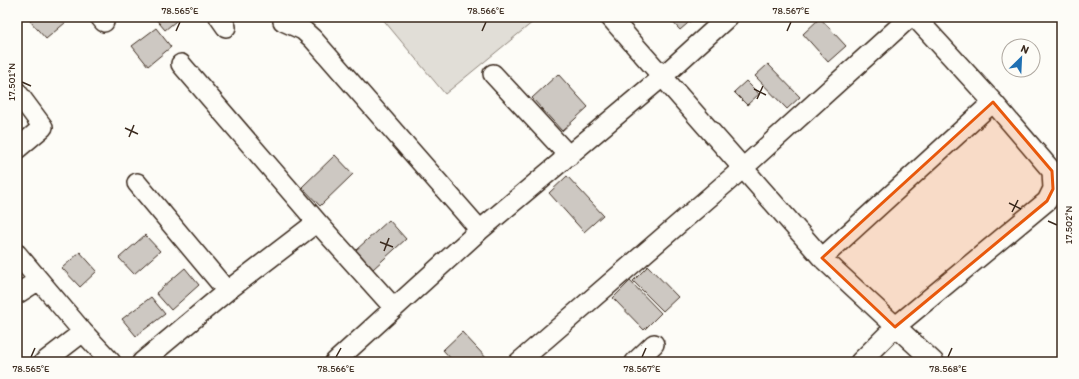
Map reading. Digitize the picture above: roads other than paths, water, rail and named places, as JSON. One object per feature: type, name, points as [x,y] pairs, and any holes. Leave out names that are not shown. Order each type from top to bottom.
[{"type":"street","points":[[285,17],[283,21],[303,30],[313,39],[480,230]]},
{"type":"street","points":[[610,17],[742,169],[822,258],[934,362]]},
{"type":"street","points":[[335,362],[480,230],[662,77],[728,17]]},
{"type":"street","points":[[519,362],[742,169],[910,17]]},
{"type":"street","points":[[860,362],[895,327],[1036,210],[1046,201],[1053,189],[1052,171],[993,102],[915,17]]},
{"type":"street","points":[[181,64],[317,222],[394,308]]},
{"type":"street","points":[[493,74],[569,156]]},
{"type":"street","points":[[17,92],[43,127],[17,149]]},
{"type":"street","points":[[822,258],[993,102]]},
{"type":"street","points":[[137,183],[227,291]]},
{"type":"street","points":[[142,362],[227,291],[317,222]]},
{"type":"street","points":[[17,254],[83,332],[111,362]]},
{"type":"street","points":[[17,294],[39,280]]},
{"type":"street","points":[[44,362],[83,332]]},
{"type":"street","points":[[635,362],[654,344]]}]
